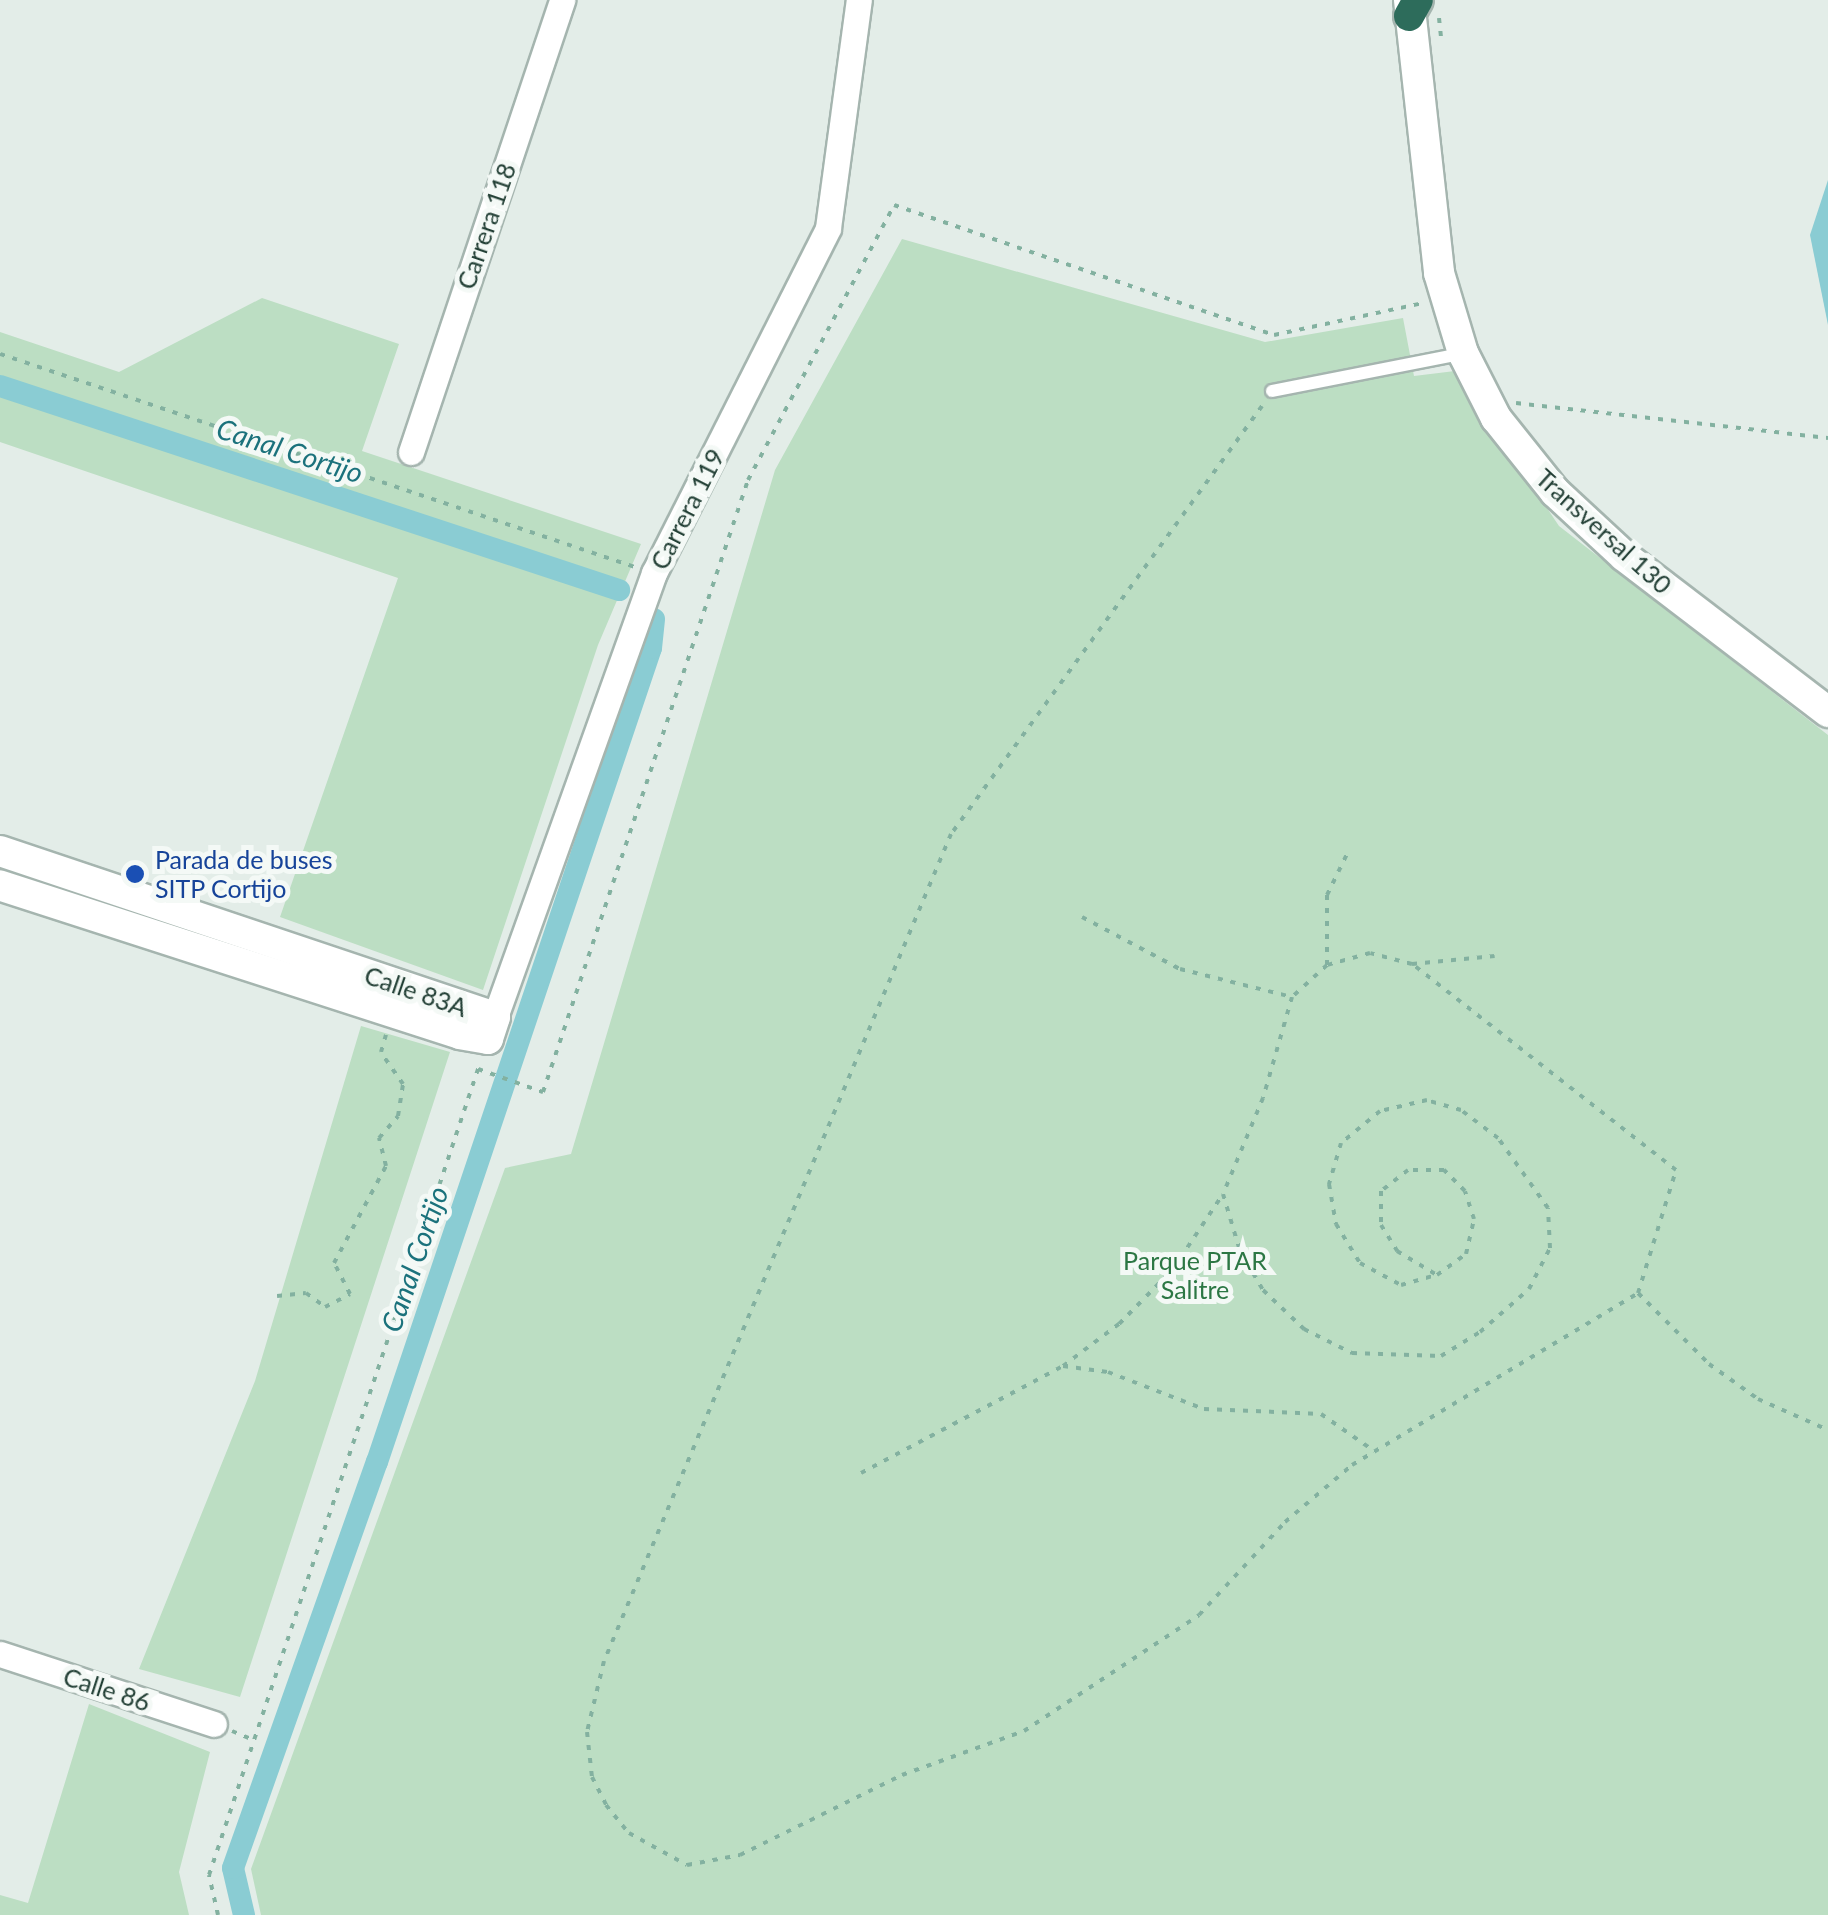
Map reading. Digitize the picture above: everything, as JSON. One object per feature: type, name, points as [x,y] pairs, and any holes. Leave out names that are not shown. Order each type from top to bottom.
[{"type":"street","name":"Carrera 118","points":[[410,452],[562,0]]},
{"type":"street","name":"Carrera 119","points":[[495,1017],[654,573],[828,228],[859,0]]},
{"type":"street","name":"Transversal 130","points":[[1412,5],[1444,299],[1463,353],[1496,418],[1555,492],[1624,556],[1828,712]]},
{"type":"street","name":"Calle 83A","points":[[0,851],[495,1017],[488,1039],[395,1014],[0,885]]},
{"type":"street","name":"Calle 86","points":[[0,1654],[214,1724]]},
{"type":"lane","points":[[1272,391],[1463,353]]},
{"type":"path","points":[[1438,0],[1442,54]]},
{"type":"path","points":[[218,1915],[209,1875],[301,1585],[478,1070],[544,1092],[748,480],[894,206],[1274,335],[1444,299]]},
{"type":"path","points":[[0,354],[654,573]]},
{"type":"path","points":[[1508,390],[1525,417]]},
{"type":"path","points":[[1272,391],[950,834],[604,1661],[587,1732],[592,1777],[628,1833],[658,1854],[687,1864],[740,1855],[902,1774],[1024,1731],[1094,1689],[1198,1616],[1285,1522],[1375,1451],[1638,1293],[1676,1170],[1412,964]]},
{"type":"path","points":[[1516,403],[1828,438]]},
{"type":"path","points":[[1326,965],[1327,896],[1348,852]]},
{"type":"path","points":[[1082,917],[1180,969],[1292,997]]},
{"type":"path","points":[[861,1473],[1063,1366],[1172,1269],[1223,1194],[1263,1098],[1292,997],[1326,965],[1370,953],[1412,964],[1494,956]]},
{"type":"path","points":[[278,1296],[306,1294],[324,1307],[350,1294],[334,1263],[386,1166],[380,1138],[398,1116],[403,1084],[381,1048],[395,1014]]},
{"type":"path","points":[[1223,1194],[1248,1264],[1304,1329],[1352,1353],[1441,1356],[1529,1288],[1550,1248],[1548,1208],[1528,1175],[1461,1110],[1427,1100],[1380,1111],[1341,1143],[1329,1184],[1336,1224],[1360,1262],[1401,1285],[1437,1274],[1466,1254],[1474,1219],[1465,1191],[1444,1170],[1408,1170],[1381,1191],[1382,1224],[1397,1251],[1437,1274]]},
{"type":"path","points":[[1638,1293],[1710,1364],[1758,1399],[1828,1430]]},
{"type":"path","points":[[1063,1366],[1108,1372],[1204,1409],[1321,1414],[1375,1451]]},
{"type":"green space","name":"Parque PTAR Salitre","points":[[902,239],[1265,342],[1403,318],[1414,376],[1455,371],[1559,526],[1828,735],[1828,1915],[261,1915],[251,1869],[505,1168],[571,1154],[775,470]]},
{"type":"green space","points":[[262,298],[399,344],[362,451],[641,544],[598,645],[483,990],[280,917],[398,578],[0,442],[0,332],[119,372]]},
{"type":"green space","points":[[361,1026],[450,1052],[240,1697],[139,1669],[255,1381]]},
{"type":"green space","points":[[89,1704],[210,1752],[179,1872],[189,1915],[0,1915],[0,1895],[28,1903]]},
{"type":"water","points":[[1828,180],[1828,325],[1810,235]]},
{"type":"waterway","name":"Canal Cortijo","points":[[0,386],[619,590]]},
{"type":"waterway","name":"Canal Cortijo","points":[[244,1915],[233,1868],[377,1462],[651,648],[654,619]]},
{"type":"place","name":"Parada de buses SITP Cortijo","points":[[135,874]]}]
